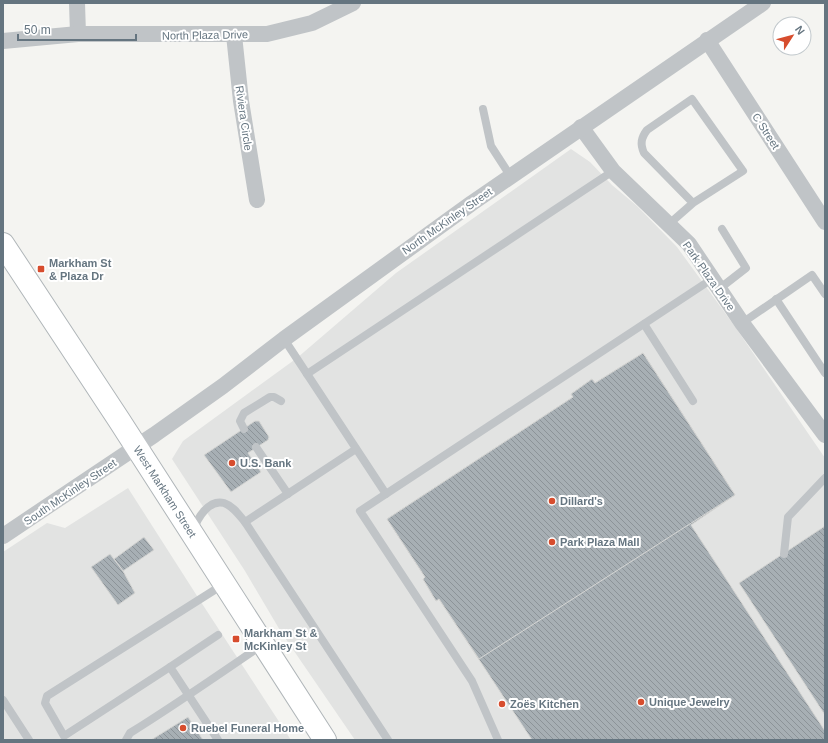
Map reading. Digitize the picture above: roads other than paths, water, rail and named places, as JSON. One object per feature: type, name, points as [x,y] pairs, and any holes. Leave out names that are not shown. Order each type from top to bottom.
[{"type":"main road","name":"West Markham Street","points":[[3,244],[136,447],[194,539],[264,644],[321,739]]},
{"type":"street","points":[[76,3],[78,34]]},
{"type":"street","name":"North Plaza Drive","points":[[3,41],[78,34],[267,34],[312,23],[353,3]]},
{"type":"street","name":"North McKinley Street","points":[[136,447],[223,386],[284,338],[465,207],[512,177],[581,127],[763,3]]},
{"type":"street","name":"Riviera Circle","points":[[234,35],[241,101],[256,200]]},
{"type":"street","name":"C Street","points":[[707,40],[825,222]]},
{"type":"street","name":"Park Plaza Drive","points":[[581,127],[613,171],[689,244],[742,323],[825,435]]},
{"type":"street","name":"South McKinley Street","points":[[3,536],[136,447]]},
{"type":"lane","points":[[669,224],[693,203],[743,171],[692,99],[647,130],[642,137],[641,146],[644,153],[693,203]]},
{"type":"lane","points":[[483,109],[492,146],[512,177]]},
{"type":"lane","points":[[307,374],[613,171]]},
{"type":"lane","points":[[497,739],[472,681],[360,511],[644,324],[746,268],[722,229]]},
{"type":"lane","points":[[742,323],[812,275],[825,294]]},
{"type":"lane","points":[[776,299],[825,373]]},
{"type":"lane","points":[[644,324],[693,402]]},
{"type":"lane","points":[[284,338],[386,494]]},
{"type":"lane","points":[[244,429],[240,421],[244,413],[270,396],[281,401]]},
{"type":"lane","points":[[256,447],[288,494]]},
{"type":"lane","points":[[245,522],[356,449]]},
{"type":"lane","points":[[784,554],[788,517],[825,478]]},
{"type":"lane","points":[[194,539],[194,530],[199,516],[215,504],[224,503],[245,522],[388,740]]},
{"type":"lane","points":[[218,635],[66,738],[45,703],[47,696],[224,584]]},
{"type":"lane","points":[[126,740],[130,733],[189,696],[199,687],[264,644]]},
{"type":"lane","points":[[170,667],[218,740]]},
{"type":"lane","points":[[3,700],[29,740]]},
{"type":"place","name":"Markham St & Plaza Dr","points":[[41,269]]},
{"type":"place","name":"U.S. Bank","points":[[232,463]]},
{"type":"place","name":"Dillard's","points":[[552,501]]},
{"type":"place","name":"Park Plaza Mall","points":[[552,542]]},
{"type":"place","name":"Markham St & McKinley St","points":[[236,639]]},
{"type":"place","name":"Unique Jewelry","points":[[641,702]]},
{"type":"place","name":"Zoës Kitchen","points":[[502,704]]},
{"type":"place","name":"Ruebel Funeral Home","points":[[183,728]]}]
